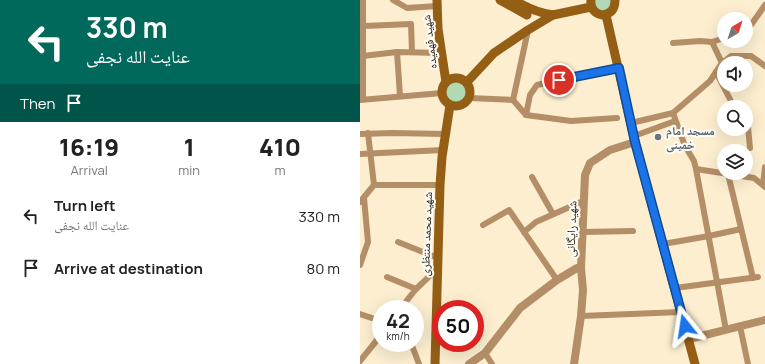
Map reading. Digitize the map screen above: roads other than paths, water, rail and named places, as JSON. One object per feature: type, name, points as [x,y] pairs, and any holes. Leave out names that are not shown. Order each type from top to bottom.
[{"type":"main road","points":[[500,0],[529,12],[553,15]]},
{"type":"main road","points":[[514,0],[529,12]]},
{"type":"main road","points":[[442,93],[446,102],[450,105],[456,107],[461,106],[466,103],[471,93],[467,82],[494,53],[553,15],[591,3],[597,14],[606,15],[614,9],[614,0]]},
{"type":"main road","name":"شهید فهمیده","points":[[437,3],[438,29],[446,82]]},
{"type":"main road","points":[[528,30],[529,12]]},
{"type":"main road","points":[[606,15],[634,139],[695,364]]},
{"type":"main road","points":[[444,66],[458,75],[473,75]]},
{"type":"main road","name":"شهید فهمیده","points":[[442,93],[443,86],[451,79],[462,79],[467,82]]},
{"type":"main road","name":"شهید محمد منتظری","points":[[435,364],[440,185],[443,150],[450,105]]},
{"type":"street","points":[[363,0],[362,15],[364,26],[361,99],[442,93]]},
{"type":"street","points":[[393,0],[407,8],[437,3]]},
{"type":"street","points":[[753,22],[765,5]]},
{"type":"street","points":[[364,26],[411,24],[412,52]]},
{"type":"street","points":[[513,100],[528,30]]},
{"type":"street","points":[[673,43],[700,41],[712,42],[717,40]]},
{"type":"street","points":[[712,42],[718,56]]},
{"type":"street","points":[[363,56],[397,52],[441,53]]},
{"type":"street","points":[[397,52],[400,96]]},
{"type":"street","points":[[753,57],[765,66]]},
{"type":"street","points":[[526,114],[530,95],[537,86],[619,68]]},
{"type":"street","points":[[631,123],[673,113],[710,81],[716,72],[730,100]]},
{"type":"street","points":[[469,98],[513,100],[526,114],[571,121],[617,118]]},
{"type":"street","points":[[673,113],[685,146],[694,161],[696,169],[726,330]]},
{"type":"street","points":[[646,119],[650,130]]},
{"type":"street","points":[[634,139],[650,130],[675,121]]},
{"type":"street","points":[[360,134],[446,134]]},
{"type":"street","points":[[360,265],[368,242],[362,200],[374,185],[368,134]]},
{"type":"street","name":"شهید رایگانی","points":[[469,364],[485,353],[520,308],[557,280],[577,268],[581,268],[584,174],[590,163],[610,150],[634,139]]},
{"type":"street","points":[[360,154],[443,150]]},
{"type":"street","points":[[764,185],[765,167]]},
{"type":"street","points":[[696,169],[717,172]]},
{"type":"street","points":[[532,177],[553,214]]},
{"type":"street","points":[[753,178],[764,185]]},
{"type":"street","points":[[675,288],[756,278],[741,229],[729,180]]},
{"type":"street","points":[[374,185],[440,185]]},
{"type":"street","points":[[524,232],[536,222],[583,201]]},
{"type":"street","points":[[483,225],[509,210],[557,280]]},
{"type":"street","points":[[663,244],[741,229]]},
{"type":"street","points":[[583,232],[633,231]]},
{"type":"street","points":[[398,242],[438,258]]},
{"type":"street","points":[[574,364],[582,316],[583,290],[581,268]]},
{"type":"street","points":[[407,300],[416,289],[437,269]]},
{"type":"street","points":[[387,277],[416,289]]},
{"type":"street","points":[[582,316],[681,312]]},
{"type":"street","points":[[360,314],[372,318]]},
{"type":"street","points":[[689,339],[765,320]]},
{"type":"street","points":[[740,326],[748,364]]},
{"type":"street","points":[[360,361],[372,346]]},
{"type":"street","points":[[414,352],[419,364]]},
{"type":"street","points":[[485,353],[492,364]]},
{"type":"place","name":"مسجد امام خمینی","points":[[658,137]]}]
